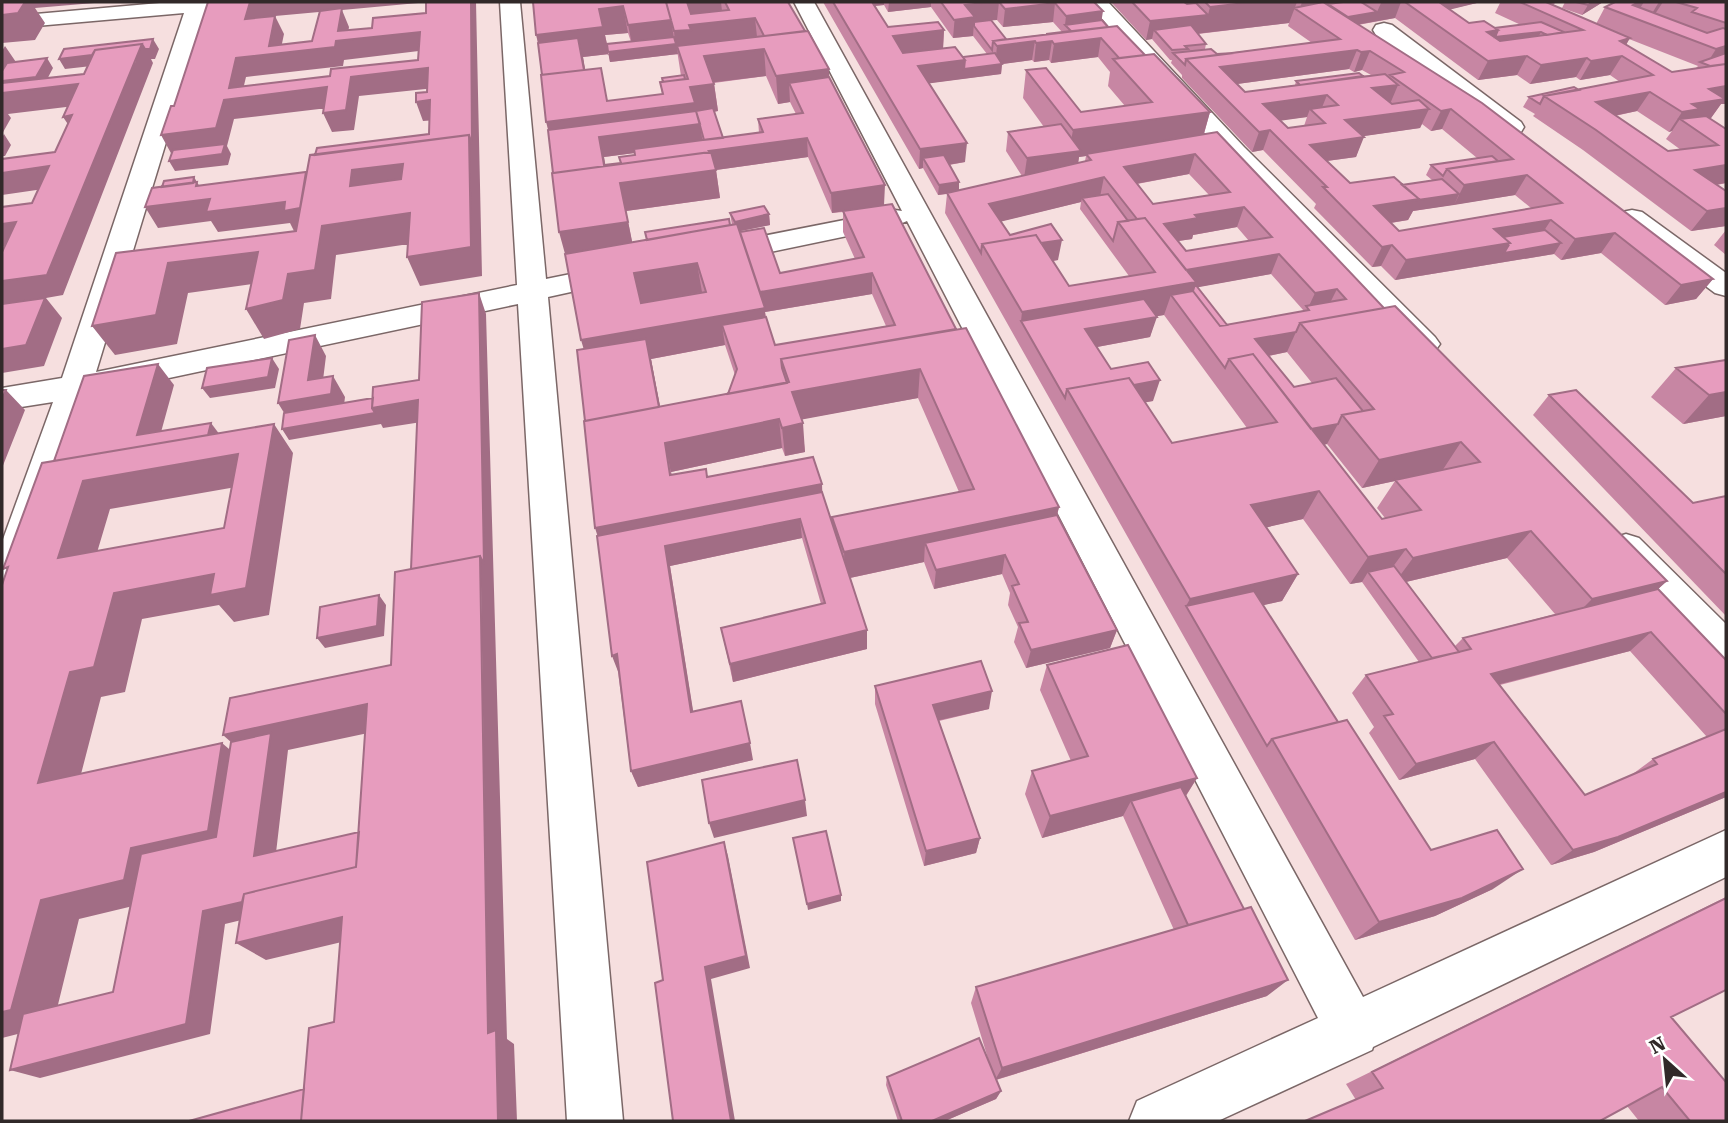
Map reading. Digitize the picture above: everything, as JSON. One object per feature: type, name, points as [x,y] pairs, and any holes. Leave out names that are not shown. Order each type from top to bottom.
[{"type":"lane","points":[[2,23],[239,2]]},
{"type":"lane","points":[[510,2],[534,290],[595,1121]]},
{"type":"lane","points":[[804,2],[930,211],[1353,1031]]},
{"type":"lane","points":[[1097,2],[1235,152],[1447,368]]},
{"type":"lane","points":[[2,596],[75,387],[197,6]]},
{"type":"lane","points":[[1384,30],[1535,144]]},
{"type":"lane","points":[[1611,201],[1726,287]]},
{"type":"lane","points":[[685,260],[930,211]]},
{"type":"lane","points":[[1665,242],[1726,255]]},
{"type":"lane","points":[[2,399],[75,387],[644,268]]},
{"type":"lane","points":[[1601,524],[1726,651]]},
{"type":"lane","points":[[1157,1121],[1726,853]]},
{"type":"building","points":[[2,2],[25,2],[18,13],[2,15]]},
{"type":"building","points":[[208,2],[250,2],[245,19],[275,16],[269,46],[312,41],[320,11],[342,8],[338,31],[372,28],[373,18],[426,13],[426,2],[471,2],[472,144],[469,135],[315,155],[317,148],[429,134],[430,100],[416,102],[416,93],[427,92],[428,68],[351,77],[346,110],[323,113],[327,87],[224,100],[216,128],[161,135],[171,106],[174,106]],"holes":[[[420,32],[418,60],[331,69],[330,76],[229,88],[236,58],[335,47],[336,41]]]},
{"type":"building","points":[[533,2],[666,2],[671,20],[628,25],[623,6],[599,9],[603,27],[536,35]]},
{"type":"building","points":[[666,2],[687,2],[691,14],[729,10],[725,2],[788,2],[805,31],[764,36],[755,18],[689,25],[691,30],[674,31]]},
{"type":"building","points":[[833,2],[872,2],[888,27],[938,22],[944,30],[893,36],[903,53],[955,47],[965,60],[918,66],[967,143],[920,149]]},
{"type":"building","points":[[941,2],[993,2],[965,5],[975,17],[954,20]]},
{"type":"building","points":[[999,2],[1094,2],[1103,11],[1066,16],[1055,3],[1005,9]]},
{"type":"building","points":[[1132,2],[1196,3],[1208,15],[1150,21]]},
{"type":"building","points":[[1205,2],[1254,2],[1210,7]]},
{"type":"building","points":[[1323,2],[1482,103],[1713,279],[1681,285],[1615,233],[1575,239],[1551,220],[1494,229],[1510,243],[1406,260],[1392,245],[1382,247],[1270,130],[1259,132],[1186,59],[1340,39],[1294,8]],"holes":[[[1357,50],[1370,51],[1404,72],[1390,75],[1441,111],[1451,109],[1513,159],[1447,169],[1464,185],[1527,175],[1562,203],[1399,231],[1374,206],[1419,199],[1394,177],[1350,183],[1310,145],[1364,137],[1345,120],[1429,109],[1419,100],[1392,104],[1372,88],[1398,85],[1385,74],[1245,92],[1220,67]],[[1327,95],[1338,105],[1310,109],[1325,123],[1288,128],[1263,104]]]},
{"type":"building","points":[[1361,2],[1377,12],[1348,17],[1328,4]]},
{"type":"building","points":[[1405,2],[1439,2],[1469,23],[1484,21],[1498,30],[1487,32],[1500,41],[1583,30],[1520,2],[1546,2],[1630,38],[1620,41],[1672,72],[1726,64],[1726,86],[1709,89],[1725,99],[1692,104],[1700,109],[1682,112],[1650,92],[1596,102],[1668,151],[1718,145],[1680,119],[1706,116],[1726,129],[1726,165],[1695,170],[1726,191],[1726,208],[1707,211],[1596,130],[1544,96],[1653,75],[1622,56],[1541,65],[1527,56],[1488,61]]},
{"type":"building","points":[[1615,2],[1639,2],[1633,5],[1707,33],[1726,29],[1726,46],[1716,49],[1605,7]]},
{"type":"building","points":[[1676,2],[1726,2],[1726,23],[1692,12],[1697,8]]},
{"type":"building","points":[[991,20],[1006,39],[993,41],[992,50],[974,26],[974,22]]},
{"type":"building","points":[[1102,20],[1108,27],[1046,34],[1071,31],[1065,25]]},
{"type":"building","points":[[1541,22],[1564,32],[1495,37],[1498,30],[1495,28]]},
{"type":"building","points":[[1191,25],[1206,44],[1172,50],[1154,30]]},
{"type":"building","points":[[1117,26],[1145,55],[1119,58],[1101,38],[1054,44],[1052,41],[1035,41],[997,46],[993,41]]},
{"type":"building","points":[[808,31],[829,69],[776,76],[764,49],[704,56],[714,84],[690,87],[695,103],[546,122],[541,75],[601,68],[607,101],[663,94],[660,82],[688,79],[677,46]]},
{"type":"building","points":[[674,37],[676,44],[608,52],[607,44]]},
{"type":"building","points":[[578,38],[584,70],[542,75],[538,43]]},
{"type":"building","points":[[153,39],[150,49],[145,49],[142,44],[95,50],[92,55],[59,59],[64,49]]},
{"type":"building","points":[[142,44],[47,275],[2,281],[2,252],[16,222],[2,224],[2,207],[32,203],[49,166],[2,173],[2,159],[55,152],[72,115],[63,117],[78,84],[2,93],[2,83],[84,74],[95,50]]},
{"type":"building","points":[[1211,49],[1217,54],[1234,53],[1186,59],[1185,65],[1173,53]]},
{"type":"building","points":[[995,53],[1002,64],[964,69],[963,57]]},
{"type":"building","points":[[1726,53],[1726,64],[1710,66],[1700,62]]},
{"type":"building","points":[[1154,54],[1210,112],[1073,130],[1026,70],[1046,68],[1081,112],[1152,102],[1113,59]]},
{"type":"building","points":[[47,58],[36,77],[2,81],[2,71],[7,63]]},
{"type":"building","points":[[1359,73],[1363,76],[1300,85],[1296,81]]},
{"type":"building","points":[[684,75],[685,79],[663,82],[662,78]]},
{"type":"building","points":[[829,77],[885,185],[831,193],[807,138],[553,173],[548,130],[696,111],[700,124],[599,137],[604,165],[621,163],[619,157],[635,155],[634,149],[763,132],[758,119],[803,113],[789,83]]},
{"type":"building","points":[[1574,87],[1579,90],[1544,96],[1540,104],[1529,97]]},
{"type":"building","points":[[713,108],[723,138],[704,140],[696,111]]},
{"type":"building","points":[[1061,124],[1081,151],[1027,158],[1008,132]]},
{"type":"building","points":[[1217,132],[1384,308],[1300,323],[1296,332],[1255,339],[1294,387],[1336,378],[1363,411],[1342,415],[1338,424],[1311,429],[1253,354],[1229,359],[1225,368],[1171,295],[1193,291],[1220,326],[1309,310],[1306,306],[1346,299],[1337,289],[1315,293],[1279,254],[1186,270],[1145,218],[1137,219],[1104,177],[989,204],[1010,235],[1051,224],[1062,240],[1041,243],[1036,235],[982,244],[981,253],[947,193],[1091,160],[1086,154]],"holes":[[[1195,154],[1230,192],[1153,204],[1124,167]],[[1244,207],[1272,237],[1186,251],[1164,224],[1198,218],[1195,215]]]},
{"type":"building","points":[[469,135],[471,247],[407,257],[410,213],[322,226],[315,270],[288,274],[283,300],[246,309],[258,252],[168,263],[156,315],[92,326],[116,253],[296,231],[310,155]],"holes":[[[403,164],[401,179],[350,186],[352,170]]]},
{"type":"building","points":[[225,144],[222,154],[169,161],[173,150]]},
{"type":"building","points":[[711,152],[716,170],[620,183],[628,222],[559,232],[552,173]]},
{"type":"building","points":[[944,155],[959,182],[939,185],[923,158]]},
{"type":"building","points":[[1492,156],[1498,161],[1447,169],[1443,176],[1431,165]]},
{"type":"building","points":[[306,172],[300,208],[284,211],[285,202],[206,212],[210,199],[145,207],[152,188],[197,182],[196,186]]},
{"type":"building","points":[[194,177],[193,183],[162,187],[164,181]]},
{"type":"building","points":[[1442,179],[1459,194],[1418,200],[1402,185]]},
{"type":"building","points":[[1108,194],[1128,221],[1118,222],[1113,241],[1082,198]]},
{"type":"building","points":[[892,204],[956,329],[781,359],[787,383],[728,394],[737,369],[722,325],[766,317],[775,345],[895,325],[872,273],[760,292],[740,232],[764,228],[780,273],[864,257],[843,211]]},
{"type":"building","points":[[764,206],[769,214],[735,222],[730,213]]},
{"type":"building","points":[[1145,218],[1196,282],[1022,312],[982,244],[1036,235],[1069,286],[1155,272],[1118,222]]},
{"type":"building","points":[[729,219],[730,225],[647,240],[645,232]]},
{"type":"building","points":[[737,224],[765,308],[581,340],[565,254]],"holes":[[[697,263],[706,292],[641,303],[634,273]]]},
{"type":"building","points":[[1545,230],[1561,243],[1504,253],[1510,243],[1503,237]]},
{"type":"building","points":[[1195,284],[1227,325],[1220,326],[1193,291]]},
{"type":"building","points":[[479,293],[484,564],[480,556],[411,569],[418,400],[372,408],[373,387],[419,380],[422,302]]},
{"type":"building","points":[[45,298],[26,345],[2,349],[2,304]]},
{"type":"building","points":[[1144,299],[1157,317],[1085,329],[1111,369],[1148,362],[1160,380],[1134,385],[1129,378],[1067,389],[1065,398],[1021,321]]},
{"type":"building","points":[[1395,306],[1667,581],[1592,599],[1531,531],[1413,558],[1406,549],[1368,557],[1319,491],[1251,505],[1298,574],[1190,599],[1067,389],[1129,378],[1172,443],[1277,422],[1229,359],[1253,354],[1382,519],[1421,510],[1395,480],[1480,462],[1461,442],[1379,460],[1342,415],[1374,409],[1300,323]]},
{"type":"building","points":[[966,328],[1059,507],[844,552],[832,517],[974,489],[920,369],[792,392],[803,423],[782,428],[779,419],[665,443],[670,475],[706,469],[707,477],[813,457],[822,484],[595,528],[584,421],[789,382],[781,359]]},
{"type":"building","points":[[315,335],[308,380],[333,376],[331,394],[278,403],[289,340]]},
{"type":"building","points":[[646,339],[659,407],[585,421],[577,350]]},
{"type":"building","points":[[272,358],[268,377],[202,388],[207,368]]},
{"type":"building","points":[[1726,360],[1726,392],[1709,395],[1676,368]]},
{"type":"building","points":[[158,364],[137,435],[211,423],[208,435],[54,461],[84,376]]},
{"type":"building","points":[[1576,390],[1693,503],[1726,496],[1726,574],[1549,395]]},
{"type":"building","points":[[373,398],[372,408],[375,413],[282,429],[284,413]]},
{"type":"building","points":[[274,424],[246,588],[210,595],[214,574],[114,593],[94,667],[70,672],[38,783],[222,743],[208,831],[131,848],[124,880],[41,900],[11,1010],[2,1012],[2,585],[8,567],[3,569],[42,463]],"holes":[[[238,454],[224,528],[58,558],[83,481]]]},
{"type":"building","points":[[822,492],[867,630],[730,664],[721,628],[825,603],[800,519],[665,546],[691,712],[741,701],[750,743],[631,771],[617,654],[612,656],[597,536]]},
{"type":"building","points":[[1057,515],[1117,630],[1031,650],[1019,623],[1028,622],[1012,586],[1019,584],[1005,555],[936,570],[925,543]]},
{"type":"building","points":[[480,556],[488,1033],[496,1030],[498,1121],[301,1121],[309,1028],[334,1022],[342,917],[236,943],[244,894],[356,867],[367,704],[223,735],[230,698],[391,665],[395,572]]},
{"type":"building","points":[[1394,566],[1459,652],[1432,658],[1368,572]]},
{"type":"building","points":[[1658,589],[1726,660],[1726,714],[1651,632],[1491,674],[1585,795],[1657,764],[1653,759],[1726,729],[1726,792],[1618,837],[1573,850],[1494,742],[1416,764],[1384,716],[1393,714],[1366,675],[1471,649],[1463,638]]},
{"type":"building","points":[[1254,591],[1338,722],[1272,739],[1267,746],[1186,606]]},
{"type":"building","points":[[379,595],[377,626],[317,638],[320,607]]},
{"type":"building","points":[[1128,645],[1197,778],[1050,816],[1032,771],[1088,756],[1047,665]]},
{"type":"building","points":[[981,661],[992,691],[933,705],[980,838],[926,851],[875,686]]},
{"type":"building","points":[[1347,720],[1431,850],[1497,830],[1523,869],[1462,898],[1379,922],[1272,739]]},
{"type":"building","points":[[271,733],[254,856],[359,832],[356,867],[244,894],[242,902],[203,911],[186,1024],[10,1070],[23,1014],[113,992],[141,854],[216,837],[231,742]]},
{"type":"building","points":[[797,760],[805,800],[709,823],[702,780]]},
{"type":"building","points":[[1181,787],[1244,909],[1188,925],[1131,801]]},
{"type":"building","points":[[826,831],[841,895],[807,904],[793,838]]},
{"type":"building","points":[[724,842],[746,956],[705,967],[731,1121],[673,1121],[655,983],[663,980],[647,862]]},
{"type":"building","points":[[1726,898],[1726,990],[1671,1017],[1726,1082],[1726,1121],[1690,1121],[1662,1087],[1600,1121],[1305,1121],[1383,1088],[1372,1072]]},
{"type":"building","points":[[1251,907],[1288,980],[1002,1068],[976,987]]},
{"type":"building","points":[[979,1038],[1001,1091],[932,1121],[902,1121],[887,1077]]},
{"type":"building","points":[[304,1089],[301,1121],[189,1121]]}]
